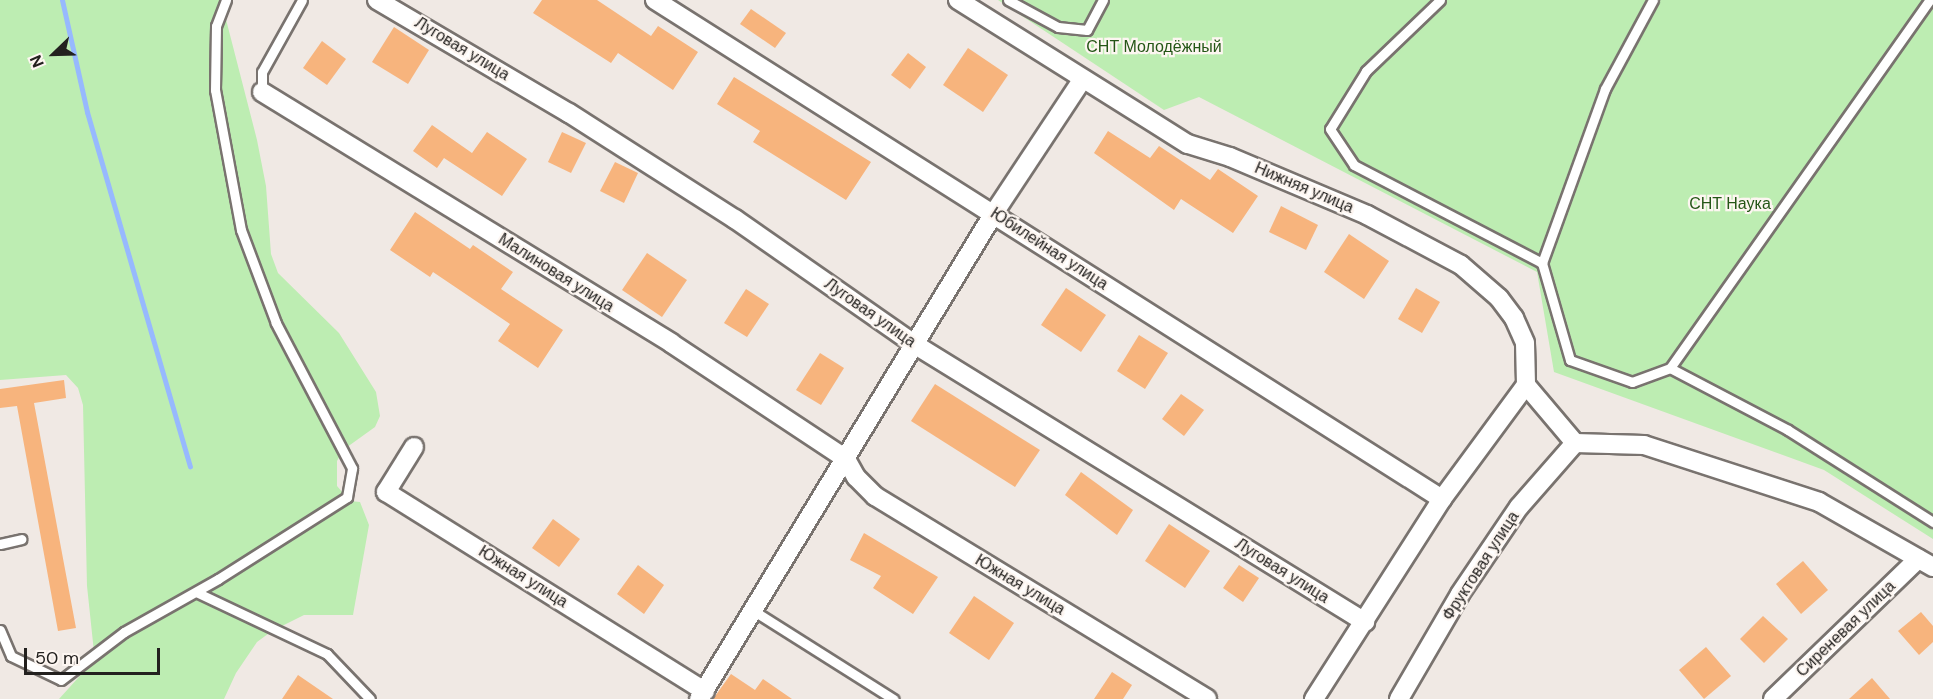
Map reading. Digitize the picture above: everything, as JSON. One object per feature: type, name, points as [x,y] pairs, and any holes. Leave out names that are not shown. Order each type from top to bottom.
[{"type":"street","name":"Луговая улица","points":[[377,0],[578,119],[735,219],[914,344],[1365,622]]},
{"type":"street","name":"Юбилейная улица","points":[[655,0],[1442,499]]},
{"type":"street","name":"Нижняя улица","points":[[958,0],[1082,80],[1188,144],[1230,157],[1367,215],[1461,265],[1499,298],[1514,318],[1525,343],[1526,385]]},
{"type":"street","points":[[702,695],[994,213],[1082,80]]},
{"type":"street","name":"Малиновая улица","points":[[262,92],[671,343],[846,459]]},
{"type":"street","points":[[1314,699],[1442,499],[1526,385],[1575,443],[1644,445],[1819,502],[1926,563]]},
{"type":"street","name":"Фруктовая улица","points":[[1399,699],[1460,594],[1519,507],[1575,443]]},
{"type":"street","name":"Южная улица","points":[[414,447],[386,492],[702,695]]},
{"type":"street","name":"Южная улица","points":[[846,459],[856,477],[875,496],[1207,699]]},
{"type":"street","name":"Сиреневая улица","points":[[1773,699],[1926,563]]},
{"type":"lane","points":[[0,630],[11,656],[61,680],[124,632],[196,592],[347,497],[352,468],[276,323],[241,230],[215,90],[216,26],[226,0]]},
{"type":"lane","points":[[262,92],[262,72],[302,0]]},
{"type":"lane","points":[[1008,0],[1058,27],[1087,30],[1103,0]]},
{"type":"lane","points":[[1440,0],[1365,71],[1330,129],[1354,165],[1542,263]]},
{"type":"lane","points":[[1653,0],[1605,89],[1542,263],[1570,360],[1632,382],[1670,368],[1930,0]]},
{"type":"lane","points":[[1670,368],[1788,430],[1932,520]]},
{"type":"lane","points":[[0,544],[21,539]]},
{"type":"lane","points":[[196,592],[327,654],[370,699]]},
{"type":"lane","points":[[754,611],[893,699]]},
{"type":"green space","points":[[0,0],[221,0],[257,140],[266,186],[271,254],[278,273],[339,333],[376,392],[380,416],[375,427],[343,450],[337,461],[337,486],[350,501],[360,502],[369,525],[353,615],[304,615],[272,631],[257,642],[236,673],[224,699],[59,699],[87,668],[94,652],[87,586],[83,405],[78,388],[66,375],[0,380]]},
{"type":"green space","name":"СНТ Наука","points":[[998,0],[1933,0],[1933,539],[1824,470],[1554,372],[1537,272],[1199,97],[1164,110]]},
{"type":"building","points":[[542,0],[597,0],[651,36],[658,26],[698,52],[673,90],[618,53],[611,63],[533,13]]},
{"type":"building","points":[[751,9],[786,33],[775,48],[740,24]]},
{"type":"building","points":[[394,27],[429,50],[408,84],[372,62]]},
{"type":"building","points":[[322,41],[346,59],[327,85],[303,68]]},
{"type":"building","points":[[968,48],[1008,75],[983,112],[943,85]]},
{"type":"building","points":[[908,53],[926,67],[910,89],[891,75]]},
{"type":"building","points":[[734,77],[871,162],[846,200],[753,142],[760,131],[717,104]]},
{"type":"building","points":[[432,125],[472,153],[487,132],[527,159],[502,196],[444,158],[437,168],[413,151]]},
{"type":"building","points":[[1108,131],[1150,158],[1159,146],[1210,180],[1218,169],[1258,196],[1233,233],[1181,199],[1174,210],[1094,153]]},
{"type":"building","points":[[562,132],[586,143],[571,173],[548,162]]},
{"type":"building","points":[[615,162],[638,173],[624,203],[600,191]]},
{"type":"building","points":[[1281,206],[1318,225],[1306,250],[1269,232]]},
{"type":"building","points":[[415,212],[470,249],[473,245],[513,272],[501,289],[563,330],[538,368],[498,341],[510,324],[433,272],[430,277],[390,250]]},
{"type":"building","points":[[1349,234],[1389,261],[1364,299],[1324,272]]},
{"type":"building","points":[[647,253],[687,280],[662,317],[622,290]]},
{"type":"building","points":[[1066,288],[1106,315],[1081,352],[1041,325]]},
{"type":"building","points":[[1416,288],[1440,302],[1422,333],[1398,319]]},
{"type":"building","points":[[746,289],[769,304],[747,337],[724,323]]},
{"type":"building","points":[[1139,335],[1168,353],[1145,389],[1117,371]]},
{"type":"building","points":[[820,353],[844,368],[821,405],[796,390]]},
{"type":"building","points":[[64,380],[66,398],[34,403],[76,628],[58,631],[17,406],[0,408],[0,389]]},
{"type":"building","points":[[935,384],[1040,450],[1015,487],[911,421]]},
{"type":"building","points":[[1181,394],[1204,410],[1184,436],[1162,419]]},
{"type":"building","points":[[1081,472],[1133,510],[1117,535],[1065,495]]},
{"type":"building","points":[[553,519],[580,539],[559,567],[532,548]]},
{"type":"building","points":[[1169,524],[1210,551],[1185,588],[1145,561]]},
{"type":"building","points":[[864,533],[938,577],[913,614],[873,588],[881,576],[850,560]]},
{"type":"building","points":[[1803,561],[1828,590],[1801,614],[1776,584]]},
{"type":"building","points":[[638,565],[664,585],[644,614],[617,594]]},
{"type":"building","points":[[1239,565],[1259,578],[1243,602],[1223,588]]},
{"type":"building","points":[[974,596],[1014,623],[989,660],[949,633]]},
{"type":"building","points":[[1921,612],[1933,626],[1933,642],[1919,655],[1898,631]]},
{"type":"building","points":[[1763,616],[1788,639],[1764,663],[1740,639]]},
{"type":"building","points":[[1706,647],[1731,676],[1704,699],[1679,670]]},
{"type":"building","points":[[1112,672],[1132,685],[1123,699],[1094,699]]},
{"type":"building","points":[[731,674],[755,690],[763,679],[792,699],[713,699]]},
{"type":"building","points":[[298,675],[333,699],[282,699]]},
{"type":"building","points":[[1872,678],[1890,699],[1849,699]]},
{"type":"waterway","points":[[62,0],[87,112],[190,466]]},
{"type":"park label","name":"СНТ Молодёжный","points":[[1154,47]]}]
